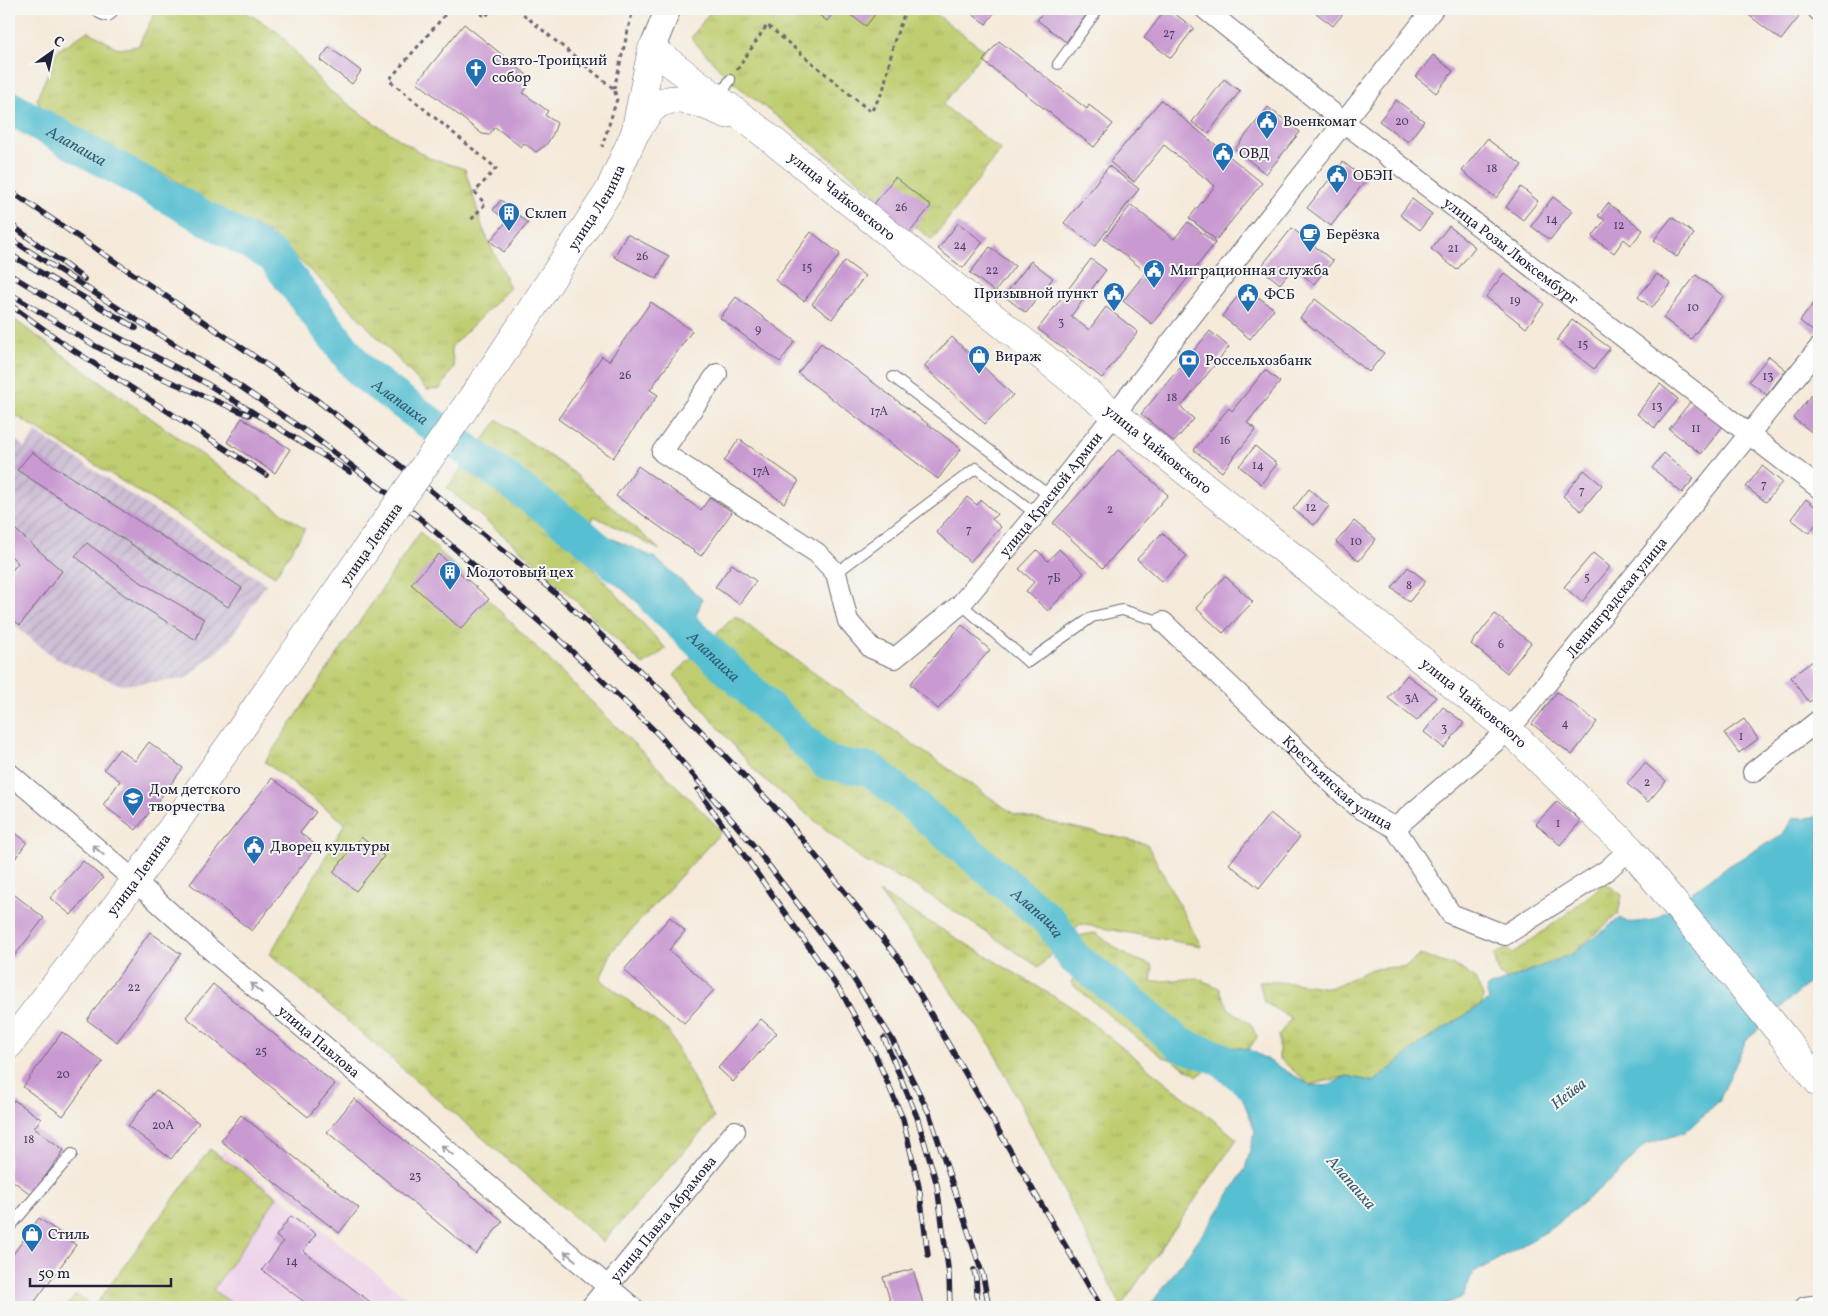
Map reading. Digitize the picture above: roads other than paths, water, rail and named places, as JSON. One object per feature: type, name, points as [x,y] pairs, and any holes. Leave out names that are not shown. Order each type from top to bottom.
[{"type":"main road","name":"улица Чайковского","points":[[652,49],[724,90],[757,128],[1509,730],[1630,849],[1819,1083]]},
{"type":"main road","name":"улица Ленина","points":[[9,1045],[135,882],[497,362],[609,191],[635,133],[652,49]]},
{"type":"main road","points":[[635,133],[652,109],[667,99],[708,106],[757,128]]},
{"type":"street","name":"улица Ленина","points":[[652,49],[668,9]]},
{"type":"street","name":"улица Розы Люксембург","points":[[1205,9],[1345,123],[1819,488]]},
{"type":"street","name":"улица Красной Армии","points":[[836,573],[848,621],[871,648],[895,658],[961,604],[1036,514],[1433,9]]},
{"type":"street","name":"Ленинградская улица","points":[[1395,828],[1509,730],[1819,348]]},
{"type":"street","points":[[717,374],[662,452],[817,553],[836,573]]},
{"type":"street","name":"Крестьянская улица","points":[[1163,622],[1356,806],[1395,828],[1451,914],[1505,935],[1607,870],[1630,849]]},
{"type":"street","points":[[1753,772],[1819,720]]},
{"type":"street","name":"улица Павлова","points":[[9,773],[217,955],[632,1307]]},
{"type":"street","name":"улица Павла Абрамова","points":[[592,1307],[735,1131]]},
{"type":"street","points":[[1805,1307],[1819,1305]]},
{"type":"lane","points":[[1058,64],[1098,9]]},
{"type":"lane","points":[[893,377],[1050,496]]},
{"type":"lane","points":[[836,573],[976,468],[1036,514]]},
{"type":"lane","points":[[961,604],[1028,662],[1092,617],[1122,610],[1163,622]]},
{"type":"lane","points":[[9,1228],[72,1154]]},
{"type":"water","points":[[582,535],[613,539],[655,558],[702,599],[690,633],[674,634],[613,581]]},
{"type":"water","name":"Нейва","points":[[1819,815],[1819,979],[1811,980],[1746,1040],[1719,1101],[1685,1132],[1644,1145],[1619,1173],[1549,1230],[1472,1274],[1463,1297],[1438,1307],[1149,1307],[1212,1221],[1245,1169],[1255,1131],[1239,1089],[1213,1072],[1219,1058],[1231,1047],[1249,1049],[1310,1085],[1326,1086],[1347,1076],[1374,1082],[1420,1044],[1489,1000],[1486,988],[1572,954],[1620,918],[1628,923],[1654,920],[1725,868],[1783,834],[1793,818],[1817,817]]},
{"type":"waterway","name":"Алапаиха","points":[[9,107],[273,256],[361,372],[582,535],[617,566]]},
{"type":"waterway","name":"Алапаиха","points":[[656,601],[827,763],[872,770],[1052,923],[1073,957],[1139,1008],[1179,1044],[1219,1058],[1254,1086]]},
{"type":"railway","points":[[9,190],[310,395],[374,444],[561,598],[667,696],[785,818],[899,959],[1101,1307]]},
{"type":"railway","points":[[9,223],[84,279]]},
{"type":"railway","points":[[9,238],[241,387],[314,437],[416,515],[557,637],[659,735],[754,846],[846,967],[892,1039],[929,1113],[983,1276],[989,1307]]},
{"type":"railway","points":[[9,254],[136,328]]},
{"type":"railway","points":[[9,274],[87,321],[204,382],[350,472]]},
{"type":"railway","points":[[9,293],[97,347],[150,373],[249,415]]},
{"type":"railway","points":[[9,304],[67,346],[266,475]]},
{"type":"railway","points":[[698,790],[843,995],[876,1056],[903,1119],[919,1187],[928,1255]]},
{"type":"railway","points":[[884,1038],[917,1117],[937,1185],[949,1275],[950,1307]]},
{"type":"railway","points":[[974,1270],[978,1307]]},
{"type":"place","name":"Свято-Троицкий собор","points":[[476,88]]},
{"type":"place","name":"Военкомат","points":[[1267,140]]},
{"type":"place","name":"ОВД","points":[[1223,172]]},
{"type":"place","name":"ОБЭП","points":[[1337,194]]},
{"type":"place","name":"Склеп","points":[[509,232]]},
{"type":"place","name":"Берёзка","points":[[1310,253]]},
{"type":"place","name":"Миграционная служба","points":[[1154,289]]},
{"type":"place","name":"Призывной пункт","points":[[1114,312]]},
{"type":"place","name":"ФСБ","points":[[1248,313]]},
{"type":"place","name":"Вираж","points":[[979,375]]},
{"type":"place","name":"Россельхозбанк","points":[[1189,379]]},
{"type":"place","name":"Молотовый цех","points":[[450,591]]},
{"type":"place","name":"Дом детского творчества","points":[[133,817]]},
{"type":"place","name":"Дворец культуры","points":[[254,865]]},
{"type":"place","name":"Стиль","points":[[32,1253]]}]
